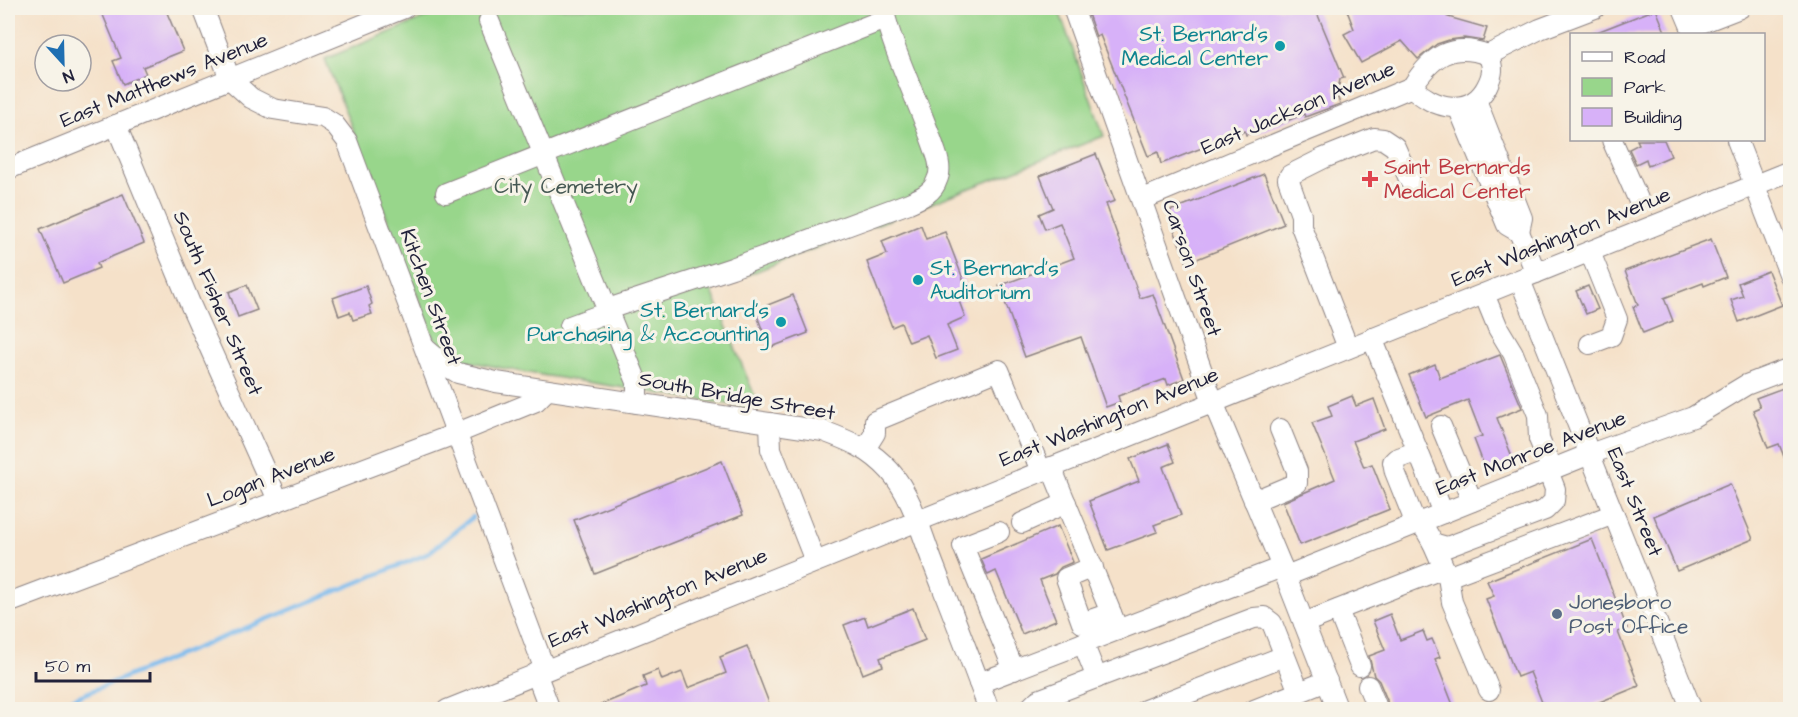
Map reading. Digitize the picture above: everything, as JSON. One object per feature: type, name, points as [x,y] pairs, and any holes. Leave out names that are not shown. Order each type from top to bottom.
[{"type":"street","name":"Kitchen Street","points":[[202,8],[230,79],[251,98],[273,109],[323,117],[334,124],[347,141],[425,348],[540,672],[550,710]]},
{"type":"street","name":"East Matthews Avenue","points":[[8,169],[404,8]]},
{"type":"street","name":"Carson Street","points":[[1073,8],[1143,199],[1213,402],[1284,571],[1338,710]]},
{"type":"street","points":[[1412,87],[1423,99],[1437,105],[1467,103],[1485,91],[1493,72],[1488,55],[1540,29],[1595,8]]},
{"type":"street","points":[[1683,8],[1692,31],[1740,8]]},
{"type":"street","points":[[446,193],[884,13],[907,82],[936,154],[939,169],[938,180],[933,189],[923,197],[909,203],[732,268],[608,310],[570,326]]},
{"type":"street","points":[[489,21],[637,382],[637,403]]},
{"type":"street","name":"East Jackson Avenue","points":[[1143,199],[1412,87],[1431,62],[1443,54],[1460,50],[1476,50],[1488,55]]},
{"type":"street","name":"East Street","points":[[1467,103],[1507,225],[1519,232],[1528,276],[1590,454],[1692,710]]},
{"type":"street","name":"South Fisher Street","points":[[116,125],[191,306],[278,500]]},
{"type":"street","points":[[1311,129],[1324,158]]},
{"type":"street","points":[[1348,348],[1301,226],[1301,215],[1288,179],[1290,175],[1324,158],[1374,138],[1383,139],[1395,147],[1410,181]]},
{"type":"street","points":[[1612,141],[1638,199]]},
{"type":"street","points":[[1737,141],[1789,269]]},
{"type":"street","name":"East Washington Avenue","points":[[447,710],[1791,171]]},
{"type":"street","points":[[1590,252],[1617,319],[1611,336],[1590,344]]},
{"type":"street","points":[[1433,543],[1448,547],[1545,510],[1554,501],[1555,489],[1539,439],[1538,415],[1512,353],[1497,328],[1484,294]]},
{"type":"street","points":[[1372,338],[1443,513]]},
{"type":"street","name":"South Bridge Street","points":[[425,348],[458,373],[496,382],[824,431],[865,449],[890,471],[903,490],[917,520],[989,710]]},
{"type":"street","name":"East Monroe Avenue","points":[[979,683],[1083,643],[1115,621],[1284,571],[1418,523],[1590,454],[1693,417],[1746,385],[1791,368]]},
{"type":"street","points":[[865,449],[875,433],[875,421],[999,370],[1046,469],[1066,503],[1093,567],[1115,621],[1082,623],[1066,578],[1093,567]]},
{"type":"street","name":"Logan Avenue","points":[[8,603],[455,434],[536,400],[547,390]]},
{"type":"street","points":[[770,423],[771,449],[815,561]]},
{"type":"street","points":[[1441,426],[1472,501]]},
{"type":"street","points":[[1254,501],[1297,483],[1297,471],[1280,429]]},
{"type":"street","points":[[1418,451],[1396,459],[1393,462],[1395,472],[1418,523],[1433,543],[1446,572],[1452,602],[1489,690]]},
{"type":"street","points":[[1022,523],[1066,503]]},
{"type":"street","points":[[1304,623],[1614,514]]},
{"type":"street","points":[[999,532],[963,546],[1014,670]]},
{"type":"street","points":[[1338,610],[1360,666]]},
{"type":"street","points":[[1028,710],[1038,700],[1254,618],[1264,617],[1272,623],[1299,692]]},
{"type":"street","points":[[1083,643],[1096,678]]},
{"type":"street","points":[[1145,710],[1284,656]]},
{"type":"street","points":[[1254,710],[1327,681]]},
{"type":"street","points":[[1368,686],[1376,705],[1375,710]]},
{"type":"green space","name":"City Cemetery","points":[[449,8],[1058,8],[1104,136],[711,289],[760,409],[522,372],[462,360],[446,351],[433,336],[325,59]]},
{"type":"building","points":[[100,8],[165,8],[183,51],[143,67],[146,74],[123,84],[113,61],[121,58]]},
{"type":"building","points":[[1086,8],[1315,8],[1344,78],[1340,79],[1339,85],[1334,87],[1340,104],[1305,117],[1304,114],[1257,133],[1256,131],[1246,135],[1245,131],[1161,164],[1158,152],[1148,156],[1100,35],[1096,37]]},
{"type":"building","points":[[1346,8],[1471,8],[1448,17],[1487,28],[1483,41],[1464,38],[1449,40],[1437,44],[1418,59],[1402,41],[1361,63],[1344,34],[1354,29]]},
{"type":"building","points":[[1656,9],[1666,33],[1595,33]]},
{"type":"building","points":[[1638,141],[1664,141],[1671,156],[1648,166],[1646,159],[1636,164],[1629,149],[1639,144]]},
{"type":"building","points":[[1096,154],[1115,201],[1106,204],[1140,298],[1153,294],[1184,379],[1168,385],[1166,379],[1118,396],[1120,402],[1106,407],[1081,337],[1025,357],[999,286],[1074,258],[1060,223],[1045,229],[1039,214],[1053,208],[1040,176]]},
{"type":"building","points":[[1264,174],[1284,224],[1187,263],[1167,212]]},
{"type":"building","points":[[123,194],[144,243],[97,263],[99,268],[63,283],[40,229]]},
{"type":"building","name":"St. Bernard's Auditorium","points":[[921,225],[926,239],[945,232],[970,297],[959,301],[965,317],[947,325],[957,350],[936,358],[927,335],[909,342],[901,323],[892,327],[867,262],[887,254],[882,241]]},
{"type":"building","points":[[1711,239],[1726,277],[1664,298],[1673,321],[1643,333],[1633,307],[1638,305],[1625,271]]},
{"type":"building","points":[[1768,271],[1782,305],[1739,322],[1731,300],[1743,296],[1738,283]]},
{"type":"building","points":[[247,285],[257,310],[238,317],[229,292]]},
{"type":"building","points":[[366,286],[372,304],[369,306],[372,314],[353,320],[350,312],[339,316],[333,298]]},
{"type":"building","points":[[1588,286],[1598,309],[1586,314],[1576,291]]},
{"type":"building","name":"St. Bernard's Purchasing & Accounting","points":[[793,295],[808,333],[769,348],[755,310]]},
{"type":"building","points":[[1500,355],[1522,408],[1497,418],[1514,462],[1487,473],[1474,439],[1482,436],[1468,400],[1426,417],[1409,375],[1435,364],[1440,378]]},
{"type":"building","points":[[1791,385],[1790,472],[1779,444],[1768,448],[1753,410],[1760,407],[1756,398]]},
{"type":"building","points":[[1352,396],[1356,406],[1374,399],[1385,429],[1353,441],[1364,467],[1372,464],[1390,509],[1300,545],[1283,502],[1335,479],[1312,423],[1332,416],[1328,406]]},
{"type":"building","points":[[1168,444],[1175,462],[1163,467],[1181,515],[1154,525],[1157,532],[1108,550],[1089,501],[1139,481],[1130,459]]},
{"type":"building","points":[[722,461],[743,515],[595,574],[574,520]]},
{"type":"building","points":[[1730,484],[1753,539],[1677,571],[1654,516]]},
{"type":"building","points":[[1058,526],[1073,562],[1061,567],[1055,574],[1040,580],[1056,620],[1022,634],[996,571],[988,575],[981,559]]},
{"type":"building","name":"Jonesboro Post Office","points":[[1592,539],[1627,628],[1618,632],[1639,686],[1580,710],[1545,710],[1530,672],[1517,677],[1486,599],[1494,596],[1487,581]]},
{"type":"building","points":[[913,608],[925,640],[880,658],[883,666],[863,674],[844,625],[865,617],[868,626]]},
{"type":"building","points":[[1390,614],[1400,640],[1423,631],[1427,641],[1432,639],[1440,657],[1435,659],[1455,710],[1388,710],[1387,700],[1379,681],[1374,676],[1369,656],[1385,650],[1373,621]]},
{"type":"building","points":[[747,646],[769,703],[752,710],[588,710],[646,686],[643,676],[658,670],[662,680],[682,672],[688,688],[726,673],[720,657]]},
{"type":"waterway","points":[[45,710],[427,554],[473,517]]},
{"type":"place","name":"St. Bernard's Medical Center","points":[[1280,46]]},
{"type":"place","name":"Saint Bernards Medical Center","points":[[1370,179]]},
{"type":"place","name":"St. Bernard's Auditorium","points":[[918,280]]},
{"type":"place","name":"St. Bernard's Purchasing & Accounting","points":[[781,322]]},
{"type":"place","name":"Jonesboro Post Office","points":[[1557,614]]}]
